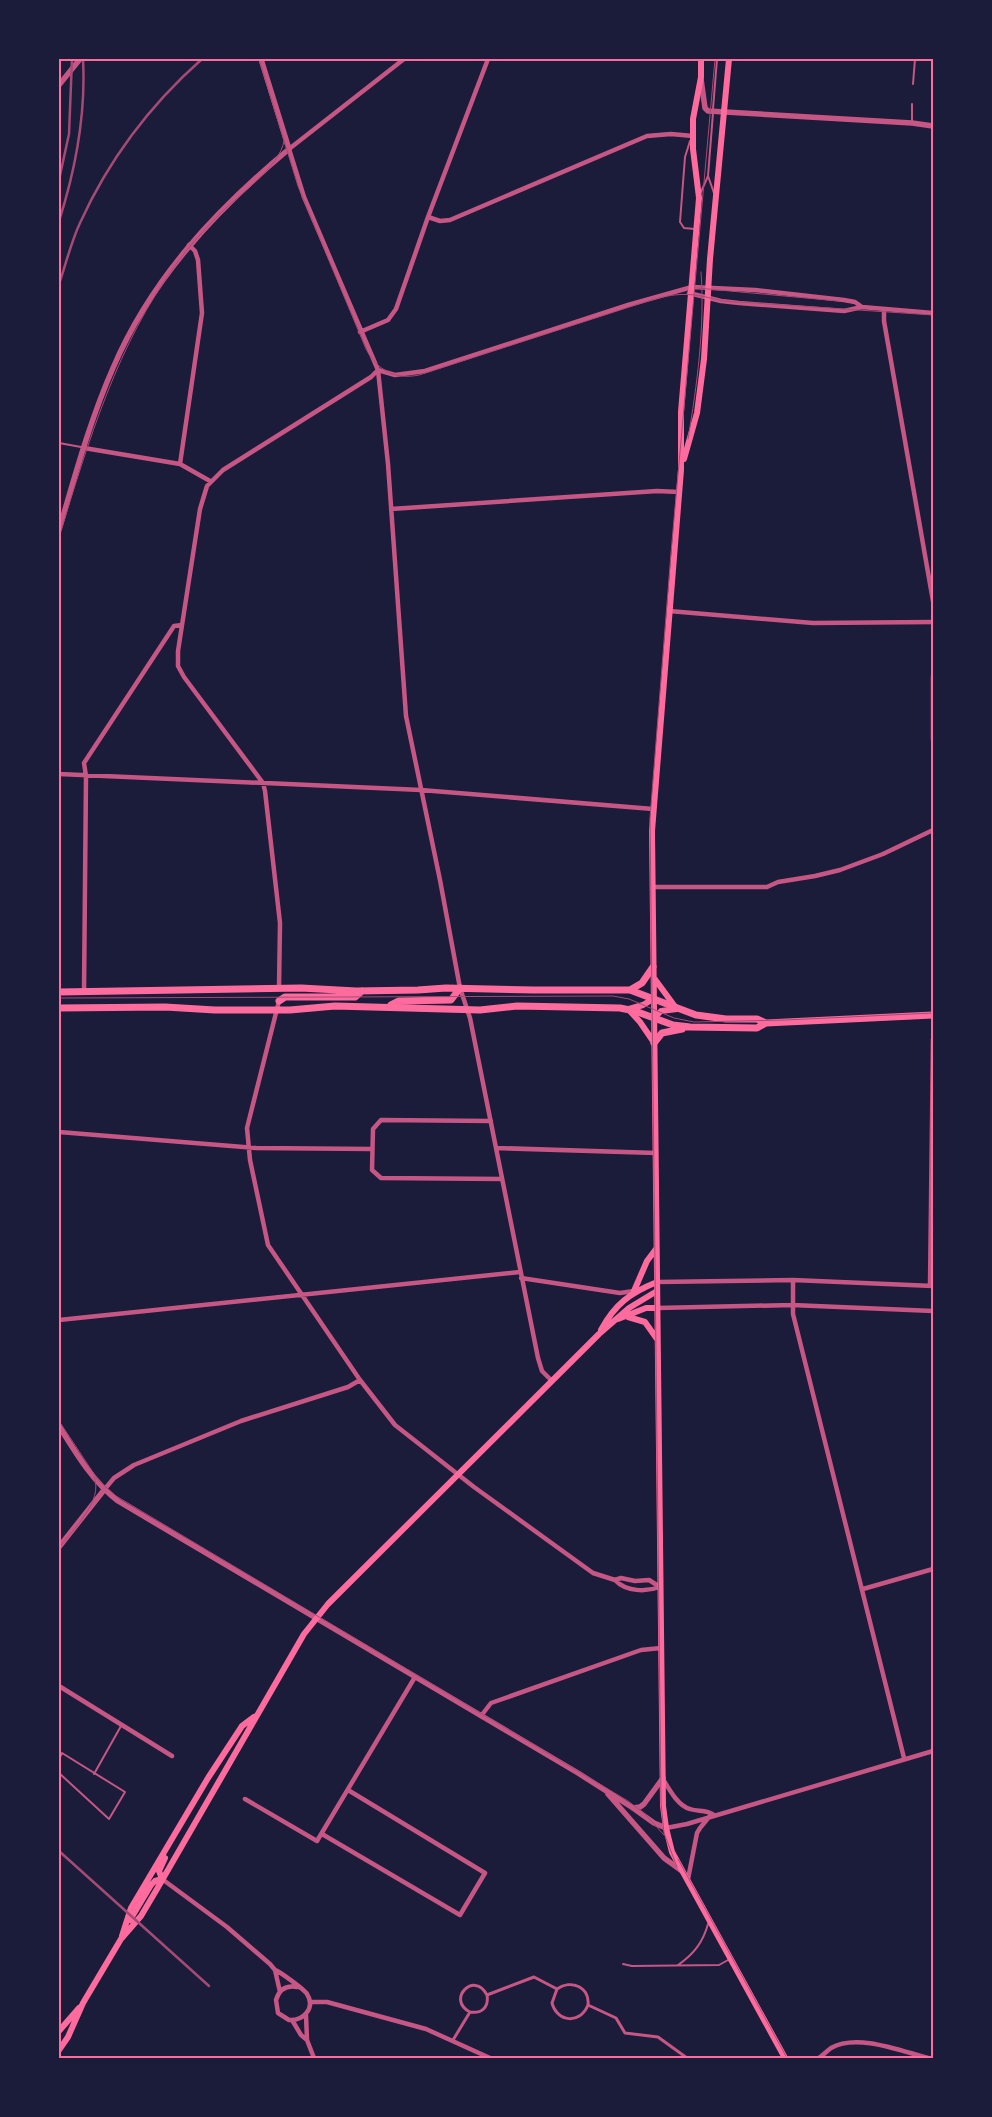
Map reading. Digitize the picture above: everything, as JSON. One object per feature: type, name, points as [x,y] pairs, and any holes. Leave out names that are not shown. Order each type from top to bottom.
[{"type":"main road","points":[[701,59],[701,77],[695,100],[693,136],[699,198],[681,412],[681,470],[653,809],[653,999],[663,1778],[669,1845],[781,2056]]},
{"type":"main road","points":[[681,470],[697,413],[704,359],[708,288],[729,59]]},
{"type":"main road","points":[[630,990],[642,983],[653,967]]},
{"type":"main road","points":[[653,977],[677,1009]]},
{"type":"main road","points":[[59,992],[279,988],[362,991],[460,988],[630,990],[677,1009],[704,1017],[757,1019],[766,1023]]},
{"type":"main road","points":[[389,1006],[399,1001],[451,1000],[460,988]]},
{"type":"main road","points":[[279,999],[285,997],[355,996],[362,991]]},
{"type":"main road","points":[[59,1008],[165,1007],[208,1010],[277,1010],[335,1006],[467,1009],[517,1006],[628,1009],[643,1005],[653,999]]},
{"type":"main road","points":[[628,1009],[690,1028]]},
{"type":"main road","points":[[628,1009],[640,1022],[654,1043]]},
{"type":"main road","points":[[654,1018],[661,1011],[677,1009]]},
{"type":"main road","points":[[654,1043],[662,1033],[690,1028],[757,1028],[766,1023],[933,1015]]},
{"type":"main road","points":[[599,1334],[609,1316],[634,1291],[647,1261],[656,1248]]},
{"type":"main road","points":[[634,1291],[657,1282]]},
{"type":"main road","points":[[121,1940],[131,1908],[151,1885],[162,1880],[304,1634],[328,1604],[599,1334],[629,1308],[657,1291]]},
{"type":"main road","points":[[617,1320],[646,1308],[657,1308]]},
{"type":"main road","points":[[628,1317],[645,1322],[657,1340]]},
{"type":"main road","points":[[59,2050],[68,2037],[83,2003],[121,1940],[198,1796],[242,1726],[256,1715]]},
{"type":"main road","points":[[162,1880],[159,1871],[160,1867],[194,1810],[198,1796]]},
{"type":"main road","points":[[121,1940],[141,1916],[151,1885]]},
{"type":"main road","points":[[59,2030],[83,2003]]},
{"type":"street","points":[[59,85],[80,59]]},
{"type":"street","points":[[261,59],[304,197],[360,332],[378,370],[391,508],[406,716],[460,988],[467,1009],[491,1121],[520,1275],[538,1358],[542,1371],[552,1380]]},
{"type":"street","points":[[59,530],[84,448],[111,374],[132,328],[161,282],[189,245],[225,206],[289,149],[404,59]]},
{"type":"street","points":[[360,332],[388,320],[394,314],[428,217],[488,59]]},
{"type":"street","points":[[701,77],[705,108],[713,112],[912,123],[933,126]]},
{"type":"street","points":[[428,217],[440,221],[450,220],[647,136],[671,134],[693,136]]},
{"type":"street","points":[[180,464],[202,313],[198,260],[195,251],[189,245]]},
{"type":"street","points":[[378,370],[395,375],[425,371],[646,299],[683,291],[708,288],[844,300],[855,302],[862,307]]},
{"type":"street","points":[[692,290],[708,298],[739,303],[836,310],[853,310],[862,307],[933,313]]},
{"type":"street","points":[[884,309],[884,321],[933,601]]},
{"type":"street","points":[[279,988],[280,923],[267,800],[263,783],[184,677],[178,666],[182,625],[200,509],[210,481],[232,464],[371,377],[378,370]]},
{"type":"street","points":[[84,448],[180,464],[210,481]]},
{"type":"street","points":[[391,508],[657,491],[679,492]]},
{"type":"street","points":[[669,611],[812,623],[933,622]]},
{"type":"street","points":[[84,992],[86,776],[84,763],[174,626],[182,625]]},
{"type":"street","points":[[933,676],[933,740]]},
{"type":"street","points":[[59,774],[421,790],[653,809]]},
{"type":"street","points":[[652,888],[767,887],[778,882],[815,876],[862,862],[933,830]]},
{"type":"street","points":[[279,999],[248,1128],[248,1148],[267,1241],[360,1380],[395,1425],[458,1474],[593,1573],[615,1580],[620,1586],[647,1591],[660,1587]]},
{"type":"street","points":[[657,1282],[793,1280],[931,1286],[933,1039]]},
{"type":"street","points":[[491,1121],[381,1120],[373,1129],[372,1170],[381,1178],[502,1180]]},
{"type":"street","points":[[59,1132],[248,1148],[372,1149]]},
{"type":"street","points":[[496,1148],[656,1153]]},
{"type":"street","points":[[59,1320],[301,1293],[520,1275],[620,1293],[634,1291]]},
{"type":"street","points":[[793,1280],[793,1314],[904,1758]]},
{"type":"street","points":[[657,1308],[792,1306],[933,1311]]},
{"type":"street","points":[[59,1547],[114,1478],[134,1465],[241,1421],[348,1387],[360,1380]]},
{"type":"street","points":[[59,1426],[88,1471],[104,1490],[118,1500],[415,1676],[633,1808],[654,1824],[666,1828],[687,1824],[933,1750]]},
{"type":"street","points":[[863,1589],[933,1569]]},
{"type":"street","points":[[615,1580],[621,1578],[635,1581],[649,1580],[660,1587]]},
{"type":"street","points":[[481,1716],[491,1703],[641,1650],[661,1648]]},
{"type":"street","points":[[245,1799],[317,1841],[415,1676]]},
{"type":"street","points":[[59,1686],[172,1756]]},
{"type":"street","points":[[633,1808],[642,1806],[663,1778],[684,1807],[710,1812],[712,1815]]},
{"type":"street","points":[[322,1834],[460,1915],[485,1873],[348,1790]]},
{"type":"street","points":[[605,1791],[664,1858],[682,1871]]},
{"type":"street","points":[[687,1881],[698,1833],[712,1815]]},
{"type":"street","points":[[162,1880],[240,1938],[275,1970],[306,1992],[310,2002],[306,2014],[307,2040],[314,2058]]},
{"type":"street","points":[[275,1970],[280,1992]]},
{"type":"street","points":[[487,1995],[534,1977],[557,1989]]},
{"type":"street","points":[[568,1984],[579,1986],[586,1993],[588,2006],[583,2013],[575,2019],[560,2017],[552,2003],[557,1989],[568,1984]]},
{"type":"street","points":[[297,1987],[289,1986],[280,1992],[276,2000],[277,2010],[283,2017],[292,2020],[300,2019],[306,2014]]},
{"type":"street","points":[[470,1986],[478,1986],[487,1995],[488,2003],[478,2013],[470,2012],[461,2003],[464,1990],[470,1986]]},
{"type":"street","points":[[310,2002],[327,2002],[426,2029],[490,2058]]},
{"type":"street","points":[[588,2006],[616,2018],[624,2033],[658,2037],[687,2058]]},
{"type":"street","points":[[452,2040],[470,2012]]},
{"type":"street","points":[[292,2020],[301,2035],[307,2040]]},
{"type":"street","points":[[819,2058],[831,2048],[855,2042],[867,2043],[928,2058]]},
{"type":"lane","points":[[699,198],[708,176],[717,59]]},
{"type":"lane","points":[[913,84],[915,59]]},
{"type":"lane","points":[[912,104],[912,123]]},
{"type":"lane","points":[[693,136],[687,146],[685,157],[680,222],[684,228],[697,229]]},
{"type":"lane","points":[[708,176],[716,199]]},
{"type":"lane","points":[[59,443],[84,448]]},
{"type":"lane","points":[[94,1774],[122,1724]]},
{"type":"lane","points":[[59,1759],[62,1753],[124,1792],[109,1819],[59,1773]]},
{"type":"lane","points":[[678,1965],[697,1948],[704,1938],[709,1921]]},
{"type":"lane","points":[[623,1964],[719,1965],[730,1959]]},
{"type":"tram line","points":[[259,59],[298,186],[366,349],[381,368],[395,375],[419,375],[651,300],[672,295],[688,294],[724,301],[933,315]]},
{"type":"tram line","points":[[677,1867],[664,1833],[661,1803],[650,818],[671,553],[715,59]]},
{"type":"tram line","points":[[59,537],[94,429],[121,360],[137,326],[182,256],[214,220],[258,180],[275,161],[284,141]]},
{"type":"tram line","points":[[688,439],[699,356],[702,314],[701,272]]},
{"type":"tram line","points":[[697,288],[839,301]]},
{"type":"tram line","points":[[59,998],[613,996],[629,999],[674,1018],[694,1022],[933,1013]]},
{"type":"tram line","points":[[59,1421],[98,1480],[116,1496],[628,1801],[645,1814],[664,1835]]},
{"type":"tram line","points":[[59,1548],[79,1524],[91,1505],[95,1496],[96,1486],[94,1477]]},
{"type":"tram line","points":[[678,1859],[787,2058]]},
{"type":"railway","points":[[59,180],[69,134],[72,59]]},
{"type":"railway","points":[[59,221],[75,161],[81,121],[84,80],[83,59]]},
{"type":"railway","points":[[59,284],[80,223],[104,177],[132,134],[148,114],[202,59]]},
{"type":"railway","points":[[59,1851],[209,1986]]}]
